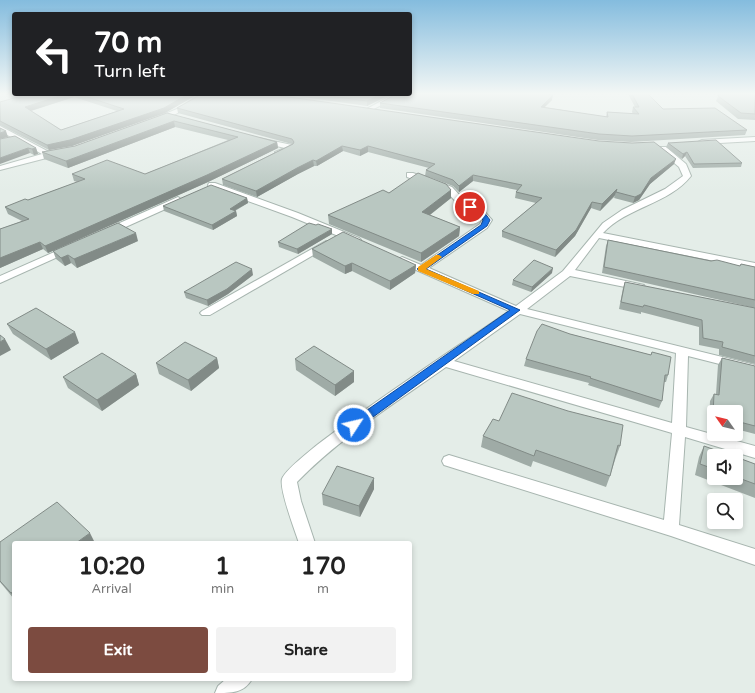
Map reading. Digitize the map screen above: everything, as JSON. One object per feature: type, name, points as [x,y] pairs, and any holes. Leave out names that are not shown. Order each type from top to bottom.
[{"type":"street","points":[[0,128],[48,154]]},
{"type":"street","points":[[250,137],[289,147],[286,151],[273,157]]},
{"type":"street","points":[[6,141],[18,138]]},
{"type":"street","points":[[693,142],[755,139]]},
{"type":"street","points":[[306,541],[293,501],[289,480],[309,460],[342,434],[516,310],[548,289],[568,272],[606,225],[627,211],[663,194],[681,182],[687,176],[683,166],[656,144],[670,143]]},
{"type":"street","points":[[0,168],[48,154],[68,150]]},
{"type":"street","points":[[410,175],[449,189],[461,202],[480,212],[487,220],[484,226],[421,269]]},
{"type":"street","points":[[226,179],[208,186],[295,215],[364,244]]},
{"type":"street","points":[[99,236],[184,198]]},
{"type":"street","points":[[206,313],[343,234]]},
{"type":"street","points":[[598,235],[755,266]]},
{"type":"street","points":[[0,280],[78,245]]},
{"type":"street","points":[[392,256],[516,310],[755,369]]},
{"type":"street","points":[[568,272],[654,290]]},
{"type":"street","points":[[671,528],[679,429],[682,351]]},
{"type":"street","points":[[444,362],[755,452]]},
{"type":"street","points":[[449,461],[671,528],[755,557]]},
{"type":"street","points":[[225,693],[240,681]]},
{"type":"building","points":[[10,126],[55,126],[61,130],[72,126],[110,126],[70,140],[47,145]]},
{"type":"building","points":[[130,126],[160,126],[66,161],[42,152],[75,146]]},
{"type":"building","points":[[195,126],[218,126],[277,142],[207,175],[45,246],[40,242],[0,258],[0,229],[29,219],[5,207],[85,179],[72,174],[107,160],[145,174],[238,137]]},
{"type":"building","points":[[245,126],[496,126],[599,141],[632,143],[654,142],[676,159],[651,178],[641,194],[635,197],[616,192],[617,189],[602,204],[592,202],[576,230],[556,250],[502,231],[542,198],[516,192],[522,185],[473,175],[459,186],[453,180],[426,170],[435,164],[368,146],[360,150],[342,146],[316,161],[313,160],[297,168],[256,191],[222,179],[293,144],[294,142],[292,139]]},
{"type":"building","points":[[545,126],[742,126],[747,130],[632,136],[599,134]]},
{"type":"building","points":[[0,128],[6,131],[0,133]]},
{"type":"building","points":[[15,136],[36,148],[28,148],[0,158],[0,139]]},
{"type":"building","points":[[716,140],[742,163],[694,164],[687,152],[683,154],[668,143]]},
{"type":"building","points":[[418,173],[446,184],[451,190],[422,212],[460,227],[421,253],[328,215],[383,190],[389,193]]},
{"type":"building","points":[[211,185],[247,198],[230,209],[236,211],[212,225],[163,206]]},
{"type":"building","points":[[118,223],[136,233],[74,259],[68,255],[61,258],[53,251]]},
{"type":"building","points":[[309,223],[316,225],[318,224],[332,229],[297,249],[278,242]]},
{"type":"building","points":[[343,232],[416,265],[390,281],[352,263],[345,266],[312,249]]},
{"type":"building","points":[[608,240],[711,261],[717,260],[740,266],[741,264],[755,267],[755,300],[604,267]]},
{"type":"building","points":[[534,260],[553,268],[532,287],[513,280]]},
{"type":"building","points":[[236,262],[252,269],[227,289],[207,300],[184,292]]},
{"type":"building","points":[[625,282],[755,308],[755,356],[722,347],[723,342],[703,338],[702,320],[644,305],[643,307],[621,302]]},
{"type":"building","points":[[36,308],[75,332],[46,349],[7,324]]},
{"type":"building","points":[[542,324],[570,334],[651,355],[652,352],[671,357],[668,375],[665,375],[662,401],[590,378],[591,377],[526,359],[537,331]]},
{"type":"building","points":[[0,335],[5,339],[0,342]]},
{"type":"building","points":[[185,342],[217,358],[188,380],[156,363]]},
{"type":"building","points":[[314,346],[354,371],[335,385],[295,359]]},
{"type":"building","points":[[102,353],[136,374],[97,400],[63,377]]},
{"type":"building","points":[[722,358],[755,366],[755,426],[743,423],[743,405],[713,405],[714,394],[719,395]]},
{"type":"building","points":[[512,393],[568,411],[623,425],[620,446],[618,445],[610,476],[536,450],[534,456],[483,436],[493,419],[499,421]]},
{"type":"building","points":[[704,446],[712,449],[707,449],[707,466],[700,464]]},
{"type":"building","points":[[743,460],[755,464],[755,484],[743,480]]},
{"type":"building","points":[[337,466],[374,478],[359,506],[322,494]]},
{"type":"building","points":[[57,502],[90,533],[79,541],[12,541],[11,593],[0,581],[0,542]]},
{"type":"slow traffic","points":[[439,257],[421,269],[476,293]]},
{"type":"route","points":[[354,425],[516,310],[421,269],[484,226],[487,220],[480,212],[470,207]]}]
